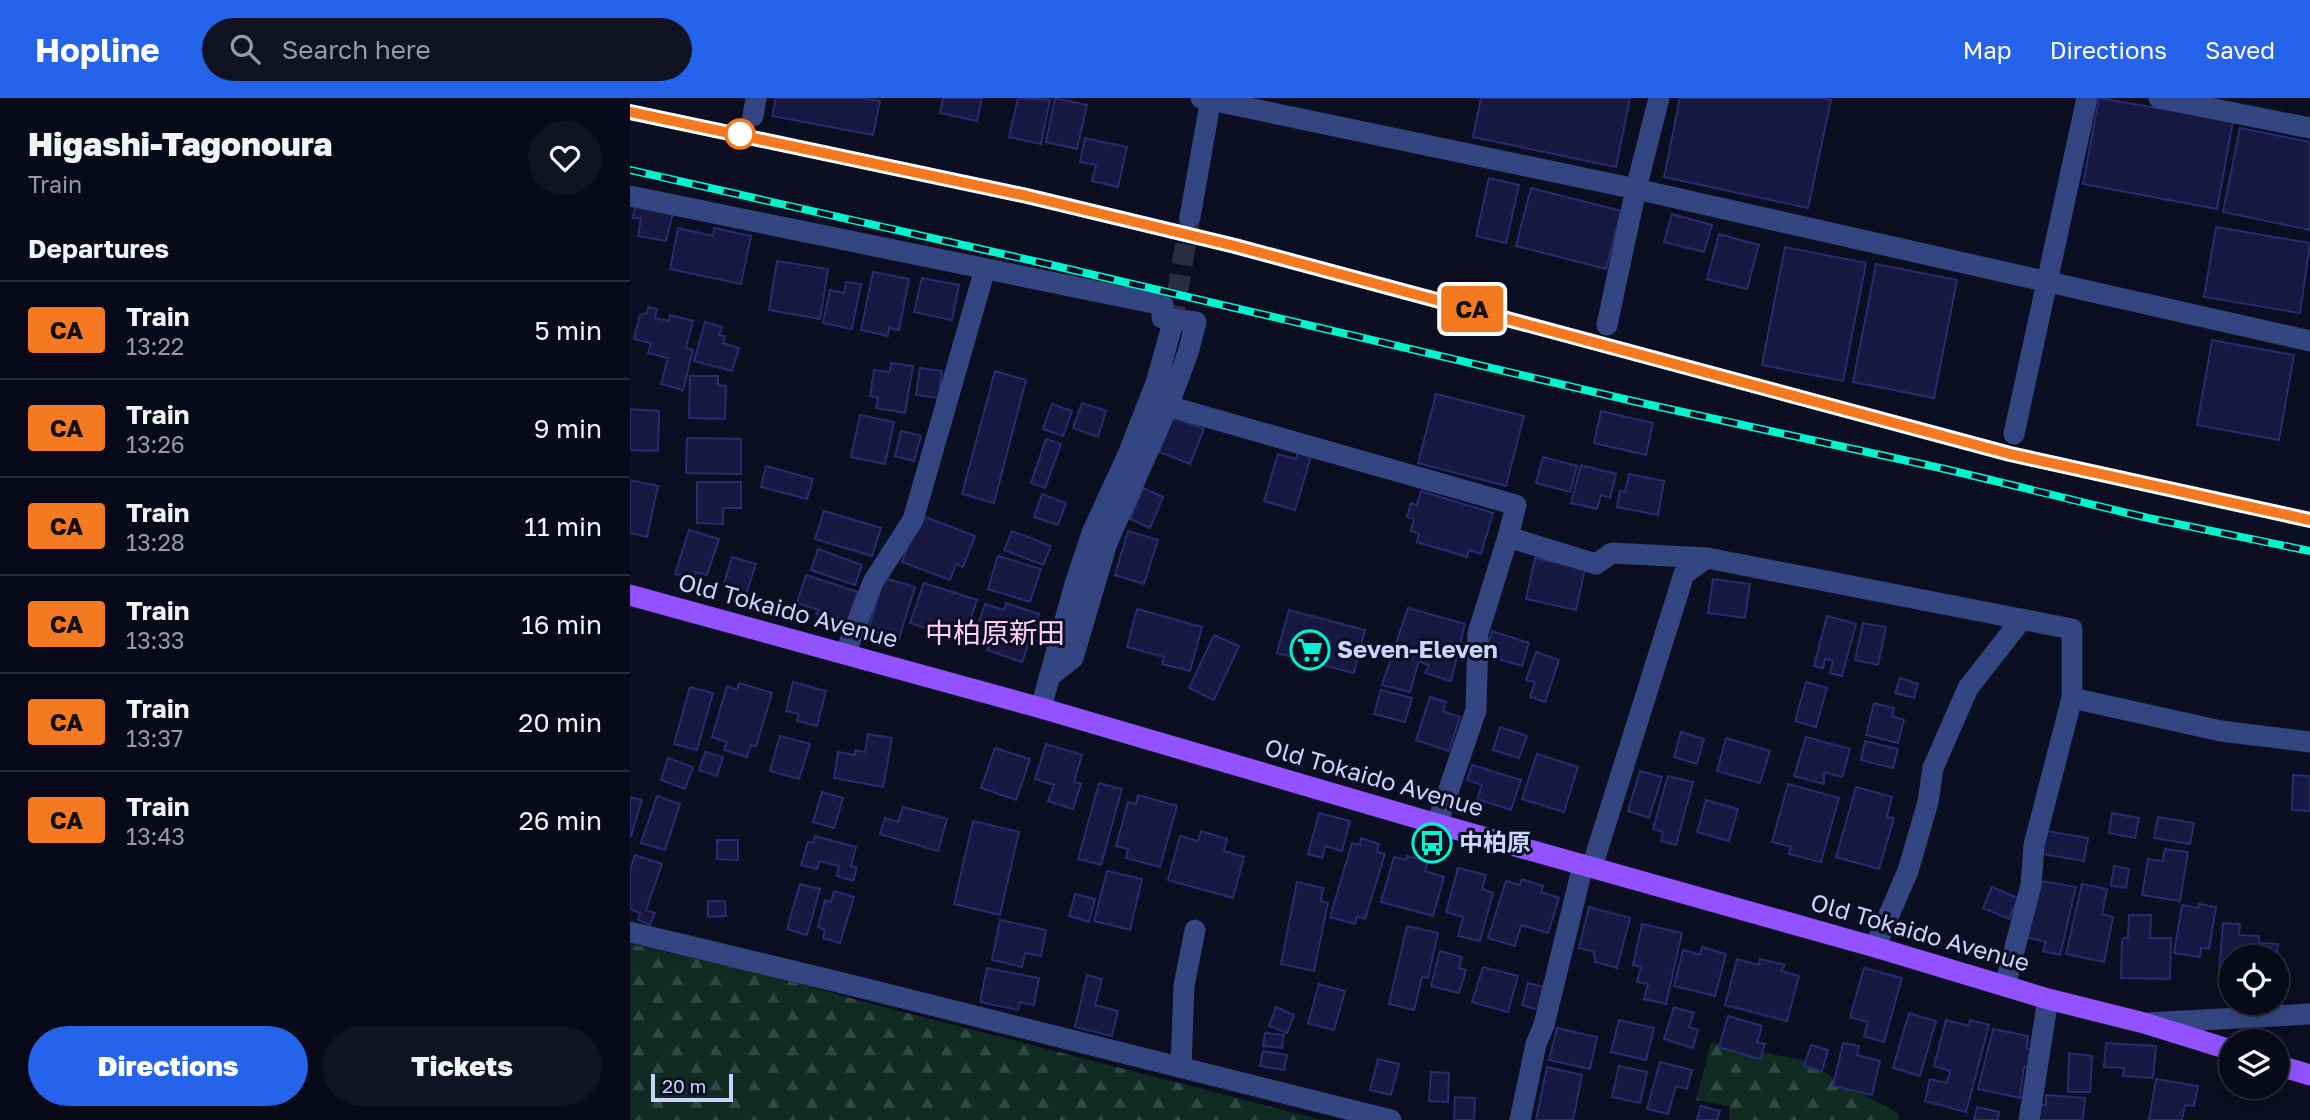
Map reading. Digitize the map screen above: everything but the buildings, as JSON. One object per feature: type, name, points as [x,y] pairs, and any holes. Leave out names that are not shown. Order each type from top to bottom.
[{"type":"main road","name":"Old Tokaido Avenue","points":[[630,595],[1041,708],[2048,999],[2144,1023],[2219,1047]]},
{"type":"main road","points":[[2289,1069],[2310,1075]]},
{"type":"street","points":[[1607,326],[1636,189],[1659,98]]},
{"type":"street","points":[[2014,434],[2087,98]]},
{"type":"street","points":[[2159,98],[2310,128]]},
{"type":"street","points":[[1190,217],[1207,99],[1636,189],[2310,341]]},
{"type":"street","points":[[630,196],[1163,305],[1162,318],[1196,322],[1188,353],[1168,406],[1107,542],[1073,658],[1049,677]]},
{"type":"street","points":[[845,654],[873,582],[913,520],[985,269]]},
{"type":"street","points":[[1041,708],[1075,584],[1093,533],[1156,383],[1172,326]]},
{"type":"street","points":[[1168,406],[1516,505],[1478,633],[1476,710],[1466,746],[1437,824]]},
{"type":"street","points":[[1508,537],[1596,564],[1612,553],[1707,558],[2072,629],[2072,698],[2034,845],[2031,885],[2005,986]]},
{"type":"street","points":[[1520,1120],[1536,1044],[1544,1025],[1587,866],[1685,575],[1707,558]]},
{"type":"street","points":[[1875,947],[1908,871],[1928,802],[1933,768],[1968,688],[2022,619]]},
{"type":"street","points":[[2072,698],[2221,731],[2310,742]]},
{"type":"street","points":[[1181,1066],[1185,986],[1195,930]]},
{"type":"street","points":[[630,932],[1391,1120]]},
{"type":"street","points":[[2029,1120],[2048,999]]},
{"type":"street","points":[[2144,1023],[2310,1014]]},
{"type":"green space","points":[[630,944],[771,976],[1322,1120],[630,1120]]},
{"type":"green space","points":[[1711,1042],[1802,1060],[1899,1114],[1899,1120],[1729,1120],[1729,1106],[1696,1100]]},
{"type":"tunnel","points":[[1172,326],[1190,217]]},
{"type":"railway","points":[[630,112],[1027,196],[1235,246],[2009,454],[2310,520]]},
{"type":"railway","points":[[630,170],[1637,402],[1945,469],[2148,518],[2310,551]]},
{"type":"train","name":"CA","points":[[630,112],[1027,196],[1235,246],[2010,454],[2310,520]]},
{"type":"place","name":"Seven-Eleven","points":[[1310,650]]},
{"type":"place","name":"中柏原","points":[[1432,843]]},
{"type":"district","name":"中柏原新田","points":[[995,633]]}]
